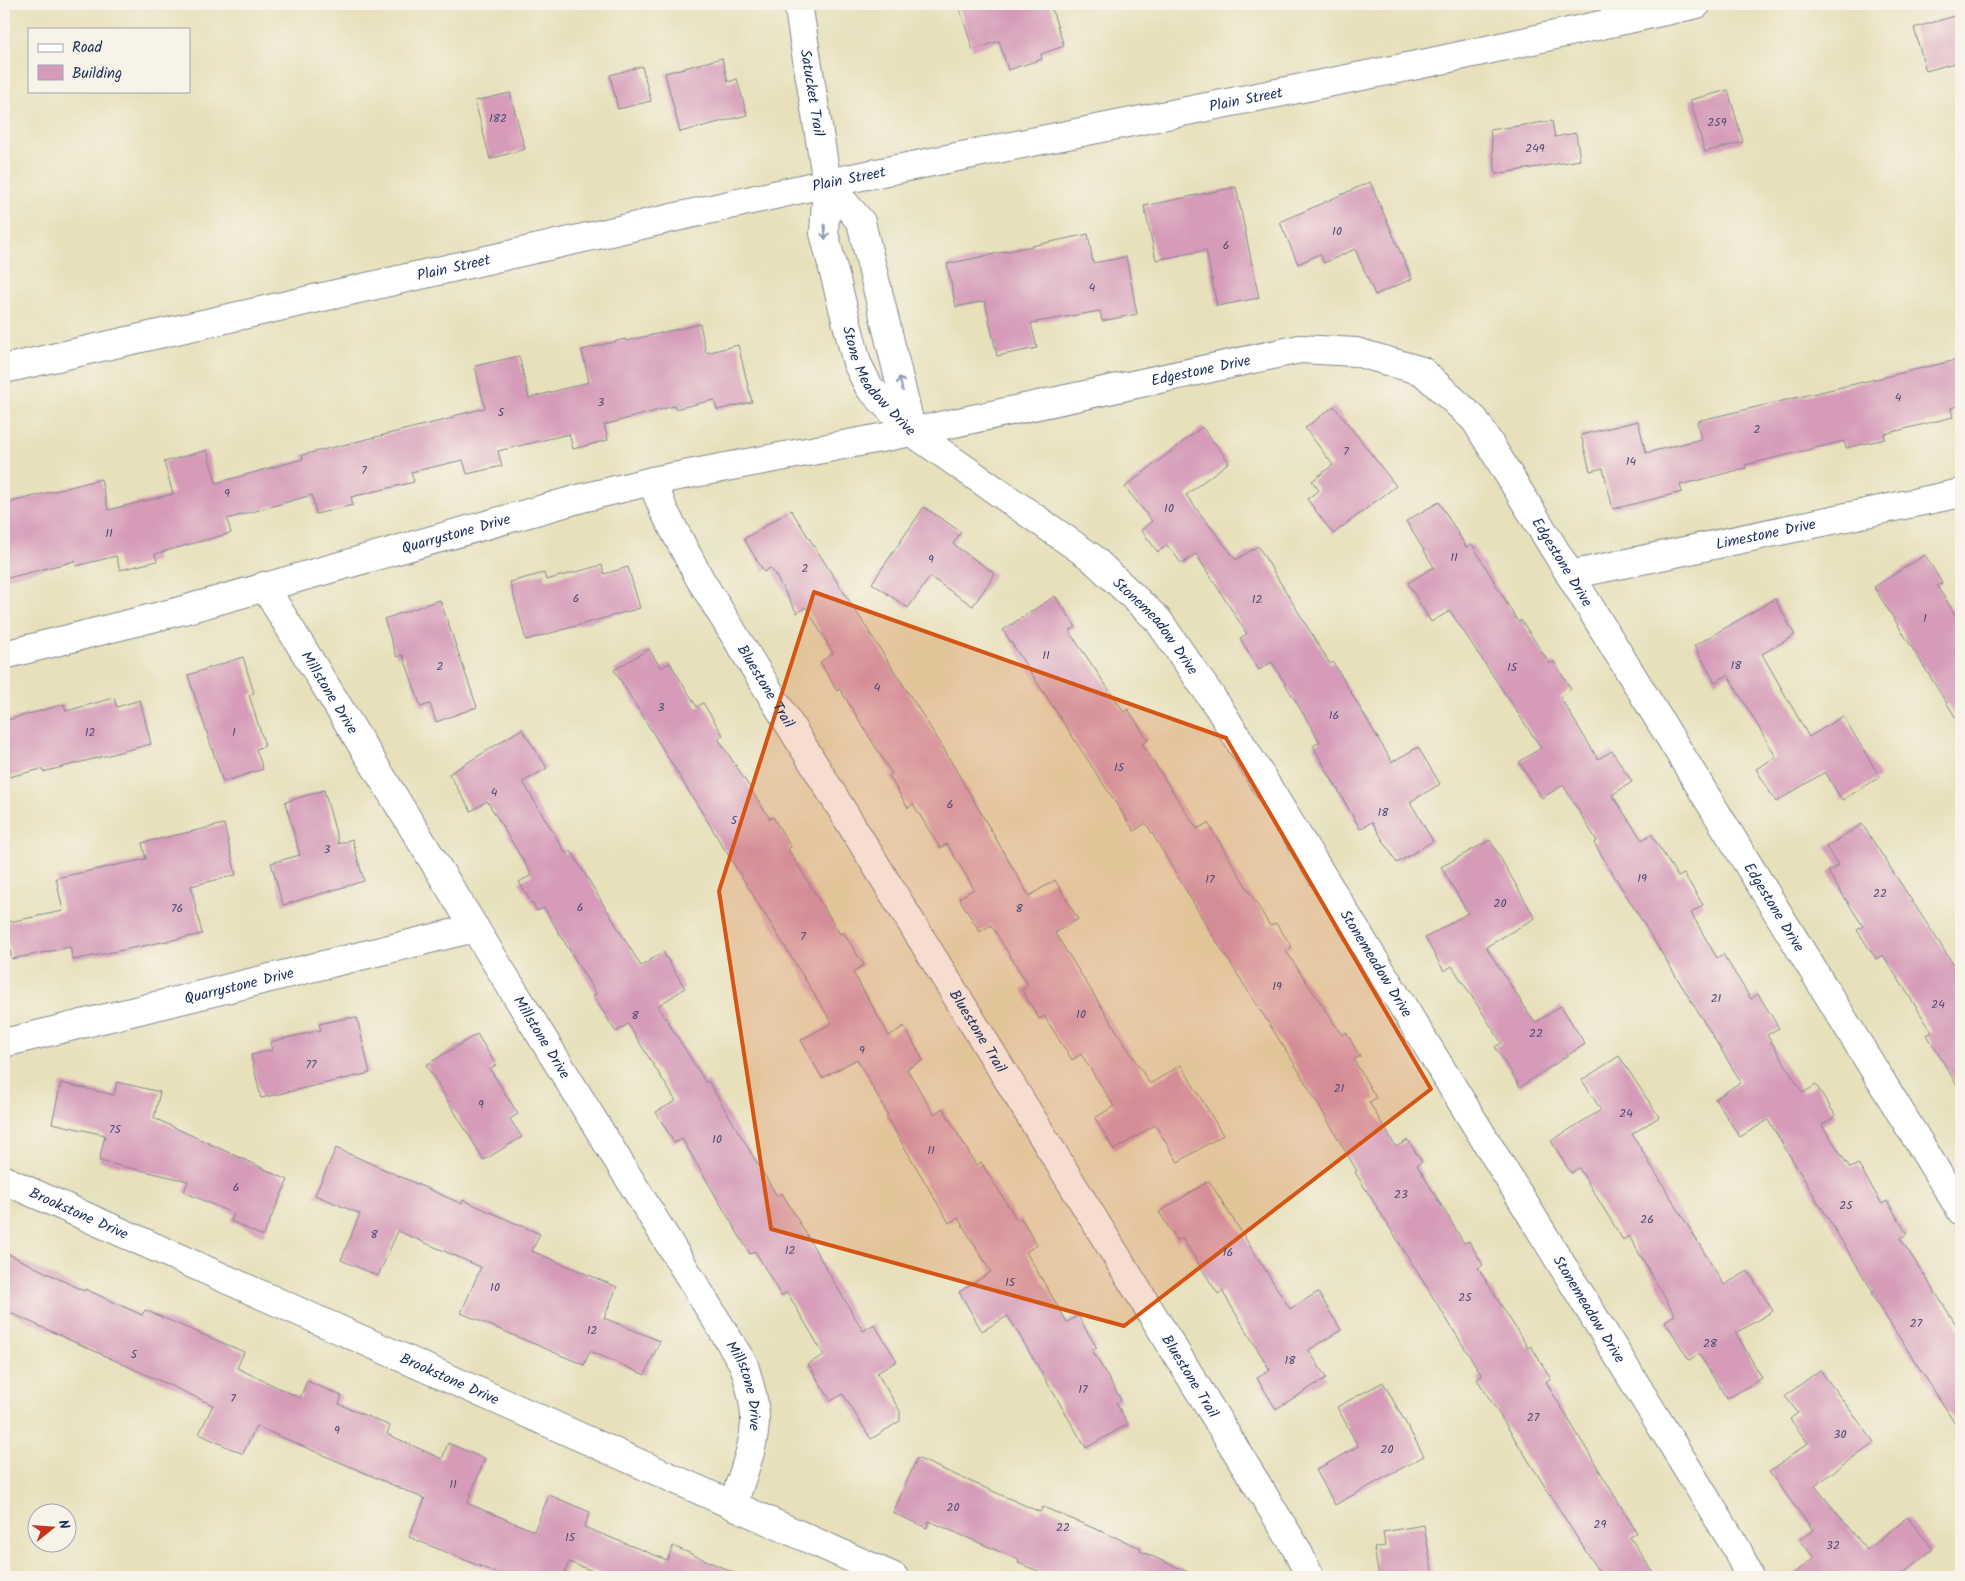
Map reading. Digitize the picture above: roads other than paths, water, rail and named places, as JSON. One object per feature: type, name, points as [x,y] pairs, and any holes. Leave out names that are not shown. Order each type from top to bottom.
[{"type":"street","name":"Satucket Trail","points":[[798,4],[827,183]]},
{"type":"street","name":"Plain Street","points":[[4,369],[827,183],[1432,62],[1697,4]]},
{"type":"street","name":"Stone Meadow Drive","points":[[827,183],[861,222],[912,432]]},
{"type":"street","name":"Stone Meadow Drive","points":[[827,183],[824,233],[857,363],[869,387],[912,432]]},
{"type":"street","name":"Edgestone Drive","points":[[912,432],[1300,349],[1356,352],[1422,371],[1475,420],[1961,1211]]},
{"type":"street","name":"Quarrystone Drive","points":[[4,656],[180,611],[264,586],[652,481],[912,432]]},
{"type":"street","name":"Stonemeadow Drive","points":[[912,432],[1091,557],[1158,620],[1245,750],[1732,1541],[1749,1577]]},
{"type":"street","name":"Bluestone Trail","points":[[652,481],[664,511],[700,579],[1296,1548],[1310,1577]]},
{"type":"street","name":"Limestone Drive","points":[[1570,576],[1961,493]]},
{"type":"street","name":"Millstone Drive","points":[[264,586],[744,1366],[753,1401],[755,1420],[752,1440],[733,1505]]},
{"type":"street","name":"Quarrystone Drive","points":[[4,1043],[475,928]]},
{"type":"street","name":"Brookstone Drive","points":[[4,1180],[894,1577]]}]
